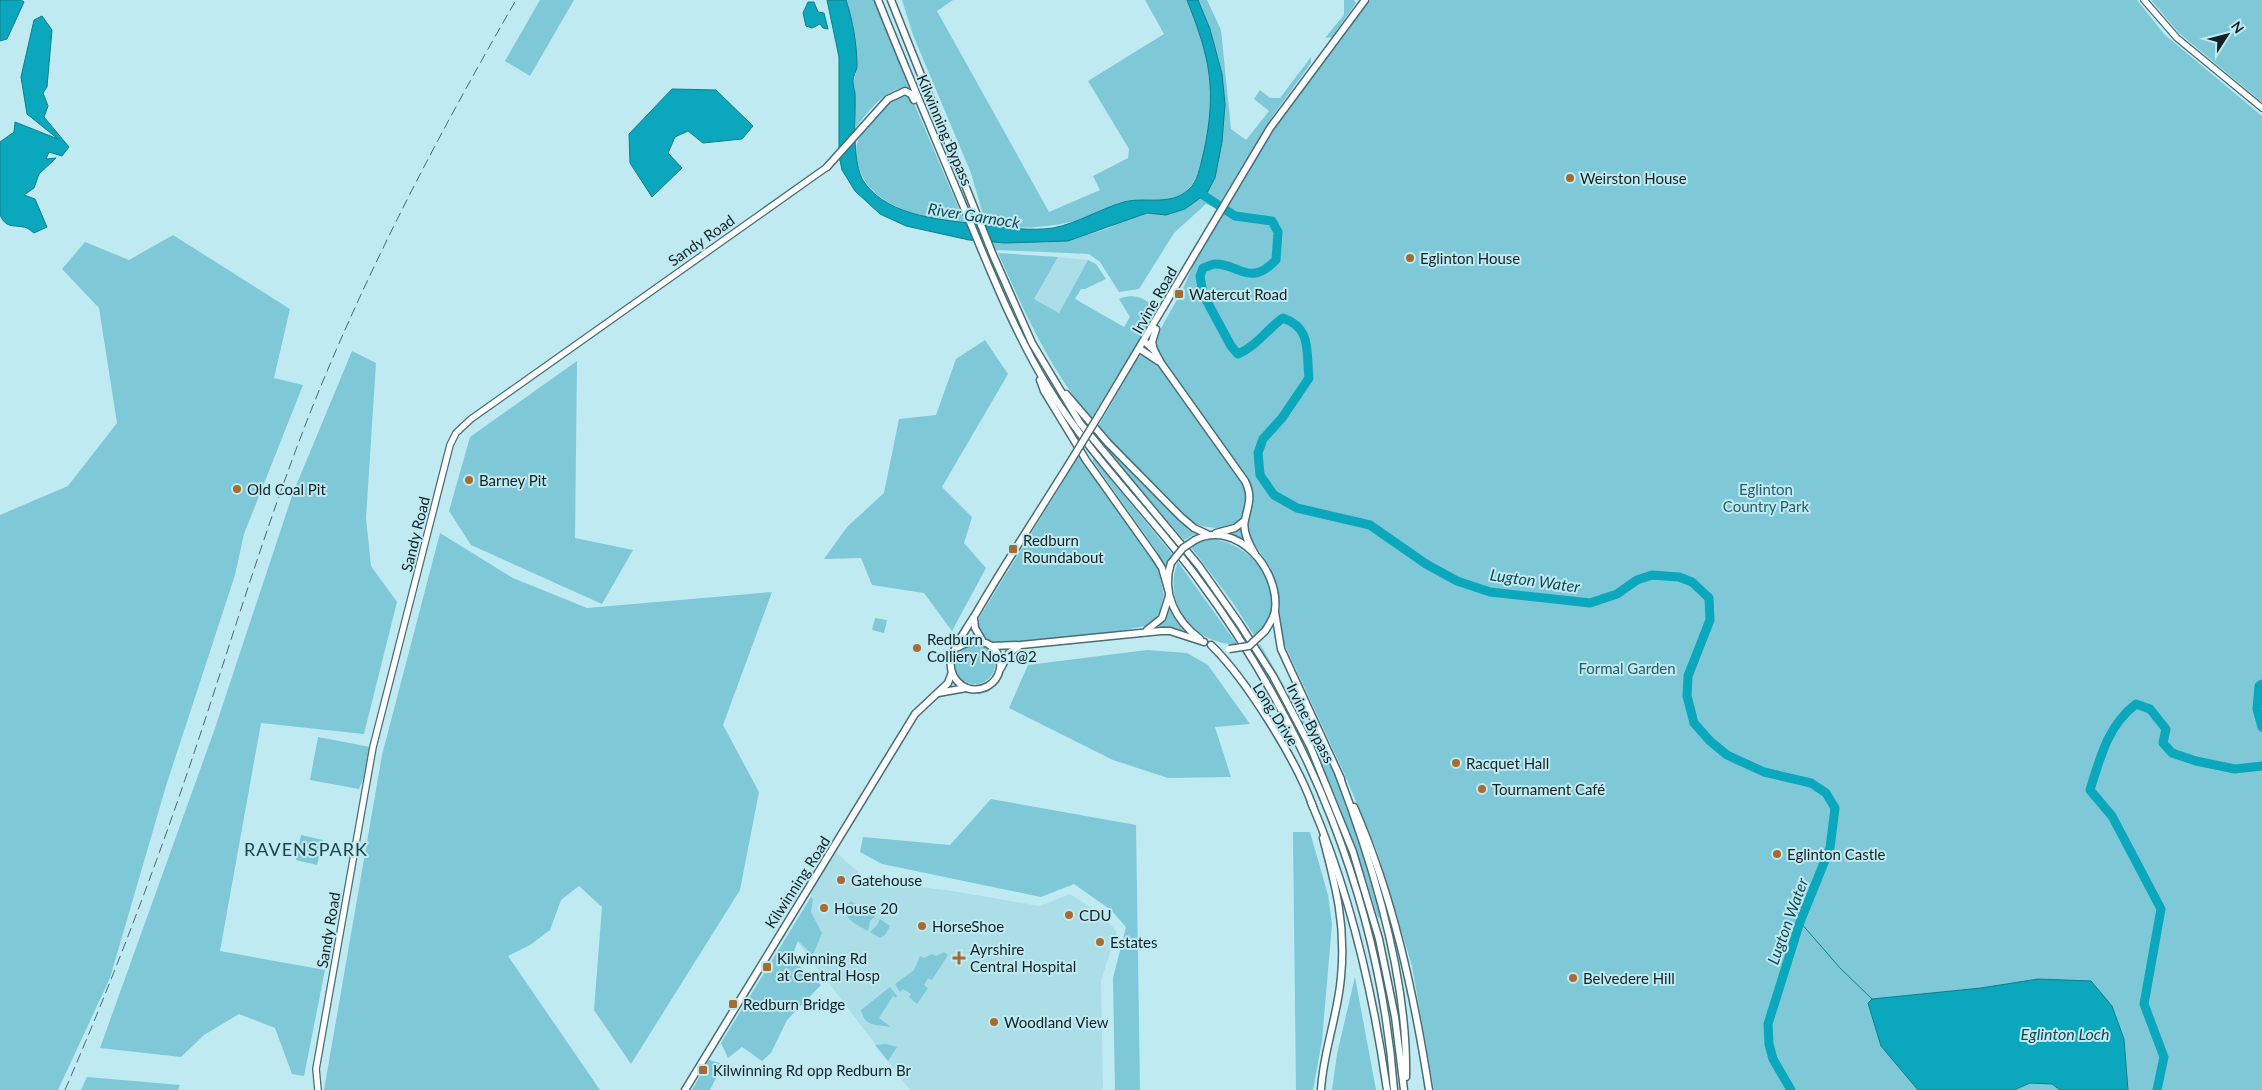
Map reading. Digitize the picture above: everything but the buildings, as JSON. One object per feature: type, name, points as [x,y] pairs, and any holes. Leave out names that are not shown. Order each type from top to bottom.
[{"type":"main road","name":"Kilwinning Bypass","points":[[878,0],[930,129],[984,255],[1033,362],[1077,426]]},
{"type":"main road","name":"Kilwinning Bypass","points":[[891,0],[1017,312],[1077,426]]},
{"type":"main road","points":[[894,8],[896,0]]},
{"type":"main road","name":"Irvine Road","points":[[958,647],[1140,349],[1277,117],[1365,0]]},
{"type":"main road","points":[[2144,0],[2176,38],[2262,108]]},
{"type":"main road","points":[[827,167],[888,99],[904,91],[912,94],[930,129]]},
{"type":"main road","name":"Sandy Road","points":[[318,1090],[316,1069],[373,748],[450,445],[456,432],[471,419],[827,167]]},
{"type":"main road","points":[[1154,350],[1154,334],[1169,305],[1172,294]]},
{"type":"main road","points":[[991,646],[1021,645],[1170,631],[1229,649],[1249,646],[1265,631],[1275,612],[1272,582],[1267,570],[1255,554],[1247,538],[1246,518],[1250,507],[1250,494],[1245,481],[1161,363],[1154,350],[1144,341]]},
{"type":"main road","points":[[1140,349],[1161,363]]},
{"type":"main road","points":[[1033,362],[1044,391],[1086,460],[1162,568],[1172,606],[1181,620],[1204,642]]},
{"type":"main road","points":[[1051,376],[1108,444],[1181,517],[1194,528],[1238,542],[1255,554]]},
{"type":"main road","name":"Irvine Bypass","points":[[1077,426],[1193,572],[1222,612],[1250,653],[1298,740],[1334,821],[1360,900],[1380,985],[1394,1090]]},
{"type":"main road","name":"Irvine Bypass","points":[[1077,426],[1199,566],[1273,676],[1310,746],[1353,852],[1379,939],[1395,1017],[1405,1090]]},
{"type":"main road","points":[[1144,632],[1154,627],[1162,618],[1169,592],[1169,570],[1171,563],[1183,548],[1210,534],[1234,528],[1246,518]]},
{"type":"main road","name":"Long Drive","points":[[1275,612],[1281,649],[1339,775]]},
{"type":"main road","points":[[974,618],[975,628],[982,640],[998,653],[1001,668]]},
{"type":"main road","points":[[966,688],[956,680],[952,672],[951,661],[958,647],[967,642],[982,640]]},
{"type":"main road","points":[[937,694],[966,688],[981,689],[988,686],[994,681],[1009,653],[1021,645]]},
{"type":"main road","name":"Long Drive","points":[[1211,645],[1262,713],[1281,742],[1311,802]]},
{"type":"main road","name":"Kilwinning Road","points":[[685,1090],[915,714],[948,683],[952,672]]},
{"type":"main road","points":[[1339,775],[1364,843],[1388,929],[1401,1007],[1406,1056],[1405,1090]]},
{"type":"main road","points":[[1339,775],[1372,851],[1400,948],[1429,1090]]},
{"type":"main road","points":[[1311,802],[1338,892],[1342,924],[1341,978],[1321,1090]]},
{"type":"main road","points":[[1311,802],[1328,841],[1346,900],[1377,1027],[1387,1090]]},
{"type":"shaded area","points":[[1058,257],[1088,260],[1059,313],[1034,299]]},
{"type":"shaded area","name":"Ayrshire Central Hospital","points":[[831,848],[867,880],[952,891],[1040,906],[1070,894],[1101,914],[1117,932],[1101,980],[1103,1090],[910,1090],[793,936]]},
{"type":"green space","points":[[540,0],[574,0],[530,76],[505,61]]},
{"type":"green space","points":[[846,0],[874,0],[909,88],[901,88],[886,95],[872,107],[856,127],[853,85],[857,68],[853,24]]},
{"type":"green space","points":[[902,0],[953,0],[937,11],[1049,212],[1100,190],[1093,176],[1128,158],[1129,149],[1088,81],[1164,34],[1145,0],[1187,0],[1202,39],[1211,92],[1204,152],[1199,170],[1191,186],[1175,198],[1130,201],[1091,216],[1065,223],[1026,228],[986,225],[971,173],[913,35]]},
{"type":"green space","points":[[1198,0],[1207,0],[1221,30],[1231,129],[1246,140],[1269,111],[1254,99],[1260,90],[1270,98],[1280,98],[1311,57],[1311,63],[1274,114],[1217,208],[1206,204],[1174,233],[1139,289],[1119,292],[1100,262],[1089,254],[996,250],[993,243],[1068,241],[1147,213],[1166,215],[1207,193],[1215,178],[1210,30]]},
{"type":"green space","points":[[1344,0],[1354,0],[1356,3],[1332,37],[1325,38],[1344,15]]},
{"type":"green space","name":"Eglinton Country Park","points":[[1370,0],[2137,0],[2164,34],[2262,116],[2262,1090],[1434,1090],[1412,966],[1377,851],[1344,773],[1282,639],[1279,599],[1270,567],[1255,545],[1244,538],[1246,543],[1227,534],[1232,531],[1199,525],[1187,519],[1098,427],[1136,361],[1157,335],[1182,291],[1194,263],[1260,148]]},
{"type":"green space","points":[[2151,0],[2262,0],[2262,102],[2179,33]]},
{"type":"green space","points":[[900,94],[908,94],[913,101],[965,223],[934,218],[901,208],[886,201],[864,179],[857,157],[859,137],[884,107]]},
{"type":"green space","points":[[173,235],[290,309],[274,378],[303,385],[244,534],[235,575],[166,786],[110,978],[58,1090],[0,1090],[0,515],[68,486],[117,423],[99,308],[62,269],[85,242],[129,260]]},
{"type":"green space","points":[[998,253],[1058,257],[1034,299],[1059,313],[1088,260],[1096,264],[1106,279],[1081,289],[1075,299],[1124,327],[1130,317],[1119,299],[1129,296],[1138,297],[1155,309],[1153,318],[1091,419],[1062,379],[1038,339]]},
{"type":"green space","points":[[985,340],[1008,374],[942,487],[972,517],[964,543],[986,568],[952,631],[924,593],[872,585],[861,558],[824,559],[847,527],[884,493],[899,419],[936,415],[956,359]]},
{"type":"green space","points":[[352,351],[376,363],[366,518],[371,566],[397,602],[364,734],[261,723],[220,951],[325,970],[304,1076],[292,1074],[275,1028],[239,1014],[204,1035],[181,1057],[100,1048],[214,731],[293,493]]},
{"type":"green space","points":[[577,361],[575,538],[633,550],[602,604],[471,545],[449,511],[470,437]]},
{"type":"green space","points":[[1103,442],[1178,519],[1187,527],[1201,534],[1193,535],[1184,540],[1101,444]]},
{"type":"green space","points":[[1079,456],[1152,557],[1158,569],[1164,595],[1159,614],[1149,625],[1121,631],[1005,643],[988,640],[982,635],[978,627],[979,618]]},
{"type":"green space","points":[[1093,458],[1172,554],[1167,563],[1166,570],[1156,550],[1093,461]]},
{"type":"green space","points":[[440,533],[513,578],[587,608],[772,592],[723,725],[759,792],[740,890],[631,1064],[594,1010],[602,907],[579,886],[561,900],[550,930],[530,945],[508,956],[600,1090],[324,1090],[382,755]]},
{"type":"green space","points":[[1211,539],[1237,547],[1258,564],[1265,575],[1272,601],[1270,615],[1266,624],[1255,637],[1233,603],[1191,547],[1199,542]]},
{"type":"green space","points":[[1178,562],[1237,644],[1222,643],[1208,638],[1185,619],[1178,606],[1174,592],[1174,577]]},
{"type":"green space","points":[[1170,607],[1185,629],[1159,627]]},
{"type":"green space","points":[[875,618],[887,620],[884,633],[872,630]]},
{"type":"green space","points":[[979,644],[986,647],[992,653],[995,664],[994,672],[986,681],[979,684],[971,684],[964,681],[956,672],[955,660],[958,653],[967,645]]},
{"type":"green space","points":[[1260,644],[1313,736],[1318,735],[1346,802],[1382,917],[1378,918],[1355,847],[1328,778],[1296,710]]},
{"type":"green space","points":[[1147,650],[1187,653],[1208,665],[1250,724],[1215,727],[1231,777],[1168,778],[1113,760],[1009,708],[1028,665]]},
{"type":"green space","points":[[318,737],[370,747],[364,777],[359,789],[310,780]]},
{"type":"green space","points":[[991,799],[1136,825],[1140,1090],[1115,1090],[1113,978],[1126,927],[1111,910],[1074,884],[1041,897],[882,864],[860,852],[863,837],[950,845]]},
{"type":"green space","points":[[1293,832],[1310,832],[1328,895],[1332,924],[1322,1041],[1313,1090],[1296,1090]]},
{"type":"green space","points":[[301,835],[323,840],[317,865],[296,860]]},
{"type":"green space","points":[[811,897],[813,899],[811,912],[822,933],[813,955],[798,941],[791,959],[821,985],[787,1020],[771,1053],[762,1061],[742,1047],[728,1058],[721,1043]]},
{"type":"green space","points":[[851,901],[875,916],[870,921],[868,931],[847,916],[845,907]]},
{"type":"green space","points":[[880,919],[890,926],[885,935],[880,938],[870,932]]},
{"type":"green space","points":[[944,952],[948,955],[932,980],[928,978],[924,985],[928,988],[917,1004],[909,997],[911,994],[903,989],[900,992],[895,984],[914,970],[920,956],[924,958],[932,954],[936,956]]},
{"type":"green space","points":[[1355,977],[1376,1090],[1332,1090],[1337,1054]]},
{"type":"green space","points":[[890,987],[897,996],[896,998],[893,996],[879,1018],[891,1027],[872,1024],[865,1020],[861,1010]]},
{"type":"green space","points":[[886,1044],[897,1047],[888,1061],[875,1045]]},
{"type":"green space","points":[[709,1060],[723,1064],[710,1090],[692,1090]]},
{"type":"green space","points":[[87,1077],[180,1085],[178,1090],[81,1090]]},
{"type":"water","points":[[0,0],[21,0],[24,2],[7,39],[0,41]]},
{"type":"water","points":[[827,0],[846,0],[853,25],[857,67],[853,77],[855,139],[857,163],[860,173],[864,182],[875,194],[903,210],[936,219],[1011,228],[1045,229],[1071,223],[1124,202],[1168,199],[1185,193],[1192,186],[1201,165],[1210,109],[1209,74],[1206,57],[1187,0],[1198,0],[1210,29],[1222,74],[1225,104],[1222,142],[1215,178],[1207,193],[1185,209],[1166,215],[1147,213],[1068,241],[1005,243],[969,240],[906,226],[880,214],[855,191],[842,170],[839,156],[839,57]]},
{"type":"water","points":[[808,2],[814,2],[818,12],[824,13],[828,29],[823,28],[820,24],[812,28],[806,26],[803,13]]},
{"type":"water","points":[[42,16],[52,30],[47,87],[43,93],[48,106],[44,117],[69,147],[62,156],[49,152],[46,159],[56,158],[39,174],[34,188],[24,195],[35,199],[47,227],[34,233],[26,228],[7,224],[0,215],[0,142],[14,132],[15,122],[58,139],[27,114],[21,77],[34,20]]},
{"type":"water","points":[[672,89],[716,90],[753,126],[742,139],[703,143],[688,131],[675,137],[668,153],[682,168],[652,197],[630,163],[629,134]]},
{"type":"water","name":"Eglinton Loch","points":[[2038,979],[2091,981],[2112,1006],[2124,1039],[2128,1090],[2060,1090],[2052,1084],[2030,1083],[2014,1090],[1918,1090],[1881,1046],[1868,1003],[1872,999],[1981,988]]},
{"type":"waterway","name":"Lugton Water","points":[[1197,191],[1235,216],[1272,221],[1278,232],[1276,260],[1267,268],[1251,273],[1214,264],[1203,268],[1200,276],[1203,294],[1231,346],[1238,354],[1245,351],[1283,318],[1299,328],[1306,342],[1309,378],[1282,418],[1263,439],[1258,453],[1260,475],[1274,495],[1297,508],[1370,525],[1426,564],[1457,581],[1490,592],[1590,603],[1617,594],[1637,580],[1652,575],[1679,577],[1692,582],[1709,598],[1710,620],[1688,676],[1687,696],[1694,723],[1710,741],[1727,755],[1764,772],[1811,783],[1826,793],[1835,808],[1830,848],[1800,922],[1768,1024],[1769,1044],[1773,1059],[1791,1090]]},
{"type":"waterway","name":"Lugton Water","points":[[2262,684],[2259,686],[2257,709],[2262,727]]},
{"type":"waterway","name":"Lugton Water","points":[[2157,1090],[2164,1057],[2144,1004],[2161,909],[2112,816],[2090,790],[2097,766],[2106,743],[2118,722],[2136,704],[2150,709],[2166,729],[2163,743],[2172,753],[2196,761],[2235,769],[2262,766]]},
{"type":"waterway","points":[[1800,922],[1840,968],[1872,999]]},
{"type":"railway","points":[[65,1090],[103,1000],[156,862],[270,522],[314,403],[359,300],[408,198],[516,0]]},
{"type":"place","name":"Weirston House","points":[[1570,178]]},
{"type":"place","name":"Eglinton House","points":[[1410,258]]},
{"type":"place","name":"Watercut Road","points":[[1179,294]]},
{"type":"place","name":"Barney Pit","points":[[469,480]]},
{"type":"place","name":"Old Coal Pit","points":[[237,489]]},
{"type":"place","name":"Redburn Roundabout","points":[[1013,549]]},
{"type":"place","name":"Redburn Colliery Nos1@2","points":[[917,648]]},
{"type":"place","name":"Racquet Hall","points":[[1456,763]]},
{"type":"place","name":"Tournament Café","points":[[1482,789]]},
{"type":"place","name":"Eglinton Castle","points":[[1777,854]]},
{"type":"place","name":"Gatehouse","points":[[841,880]]},
{"type":"place","name":"House 20","points":[[824,908]]},
{"type":"place","name":"CDU","points":[[1069,915]]},
{"type":"place","name":"HorseShoe","points":[[922,926]]},
{"type":"place","name":"Estates","points":[[1100,942]]},
{"type":"place","name":"Ayrshire Central Hospital","points":[[959,958]]},
{"type":"place","name":"Kilwinning Rd at Central Hosp","points":[[767,967]]},
{"type":"place","name":"Belvedere Hill","points":[[1573,978]]},
{"type":"place","name":"Redburn Bridge","points":[[733,1004]]},
{"type":"place","name":"Woodland View","points":[[994,1022]]},
{"type":"place","name":"Kilwinning Rd opp Redburn Br","points":[[703,1070]]},
{"type":"district","name":"RAVENSPARK","points":[[306,849]]},
{"type":"water label","name":"River Garnock","points":[[974,215]]},
{"type":"park label","name":"Formal Garden","points":[[1627,668]]}]
